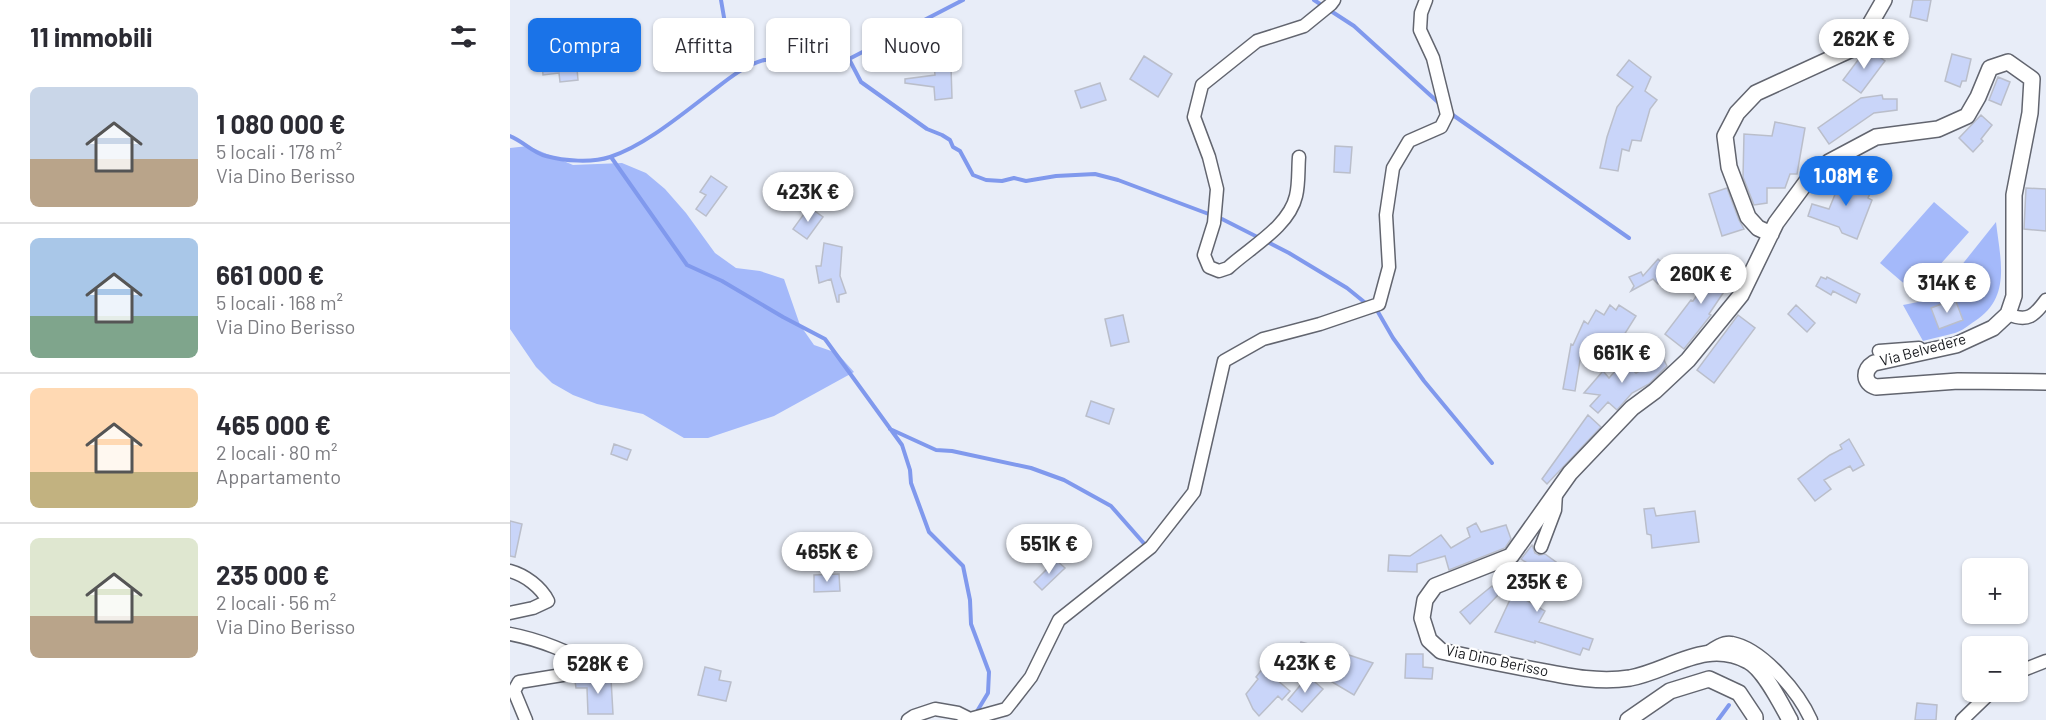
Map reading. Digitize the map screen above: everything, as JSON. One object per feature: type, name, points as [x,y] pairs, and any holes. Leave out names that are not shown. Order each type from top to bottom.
[{"type":"street","points":[[1299,158],[1296,197],[1284,218],[1273,231],[1228,268],[1218,271],[1209,267],[1204,255],[1214,223],[1217,189],[1209,157],[1194,117],[1202,85],[1257,41],[1304,26],[1334,0]]},
{"type":"street","points":[[908,720],[935,709],[958,713],[970,719],[1006,709],[1031,677],[1059,620],[1151,548],[1194,492],[1224,361],[1263,339],[1320,324],[1379,304],[1389,267],[1386,215],[1393,168],[1409,141],[1441,128],[1447,115],[1433,58],[1420,30],[1421,13],[1426,0]]},
{"type":"street","points":[[1771,234],[1758,228],[1748,217],[1729,167],[1725,136],[1737,113],[1756,93],[1852,49],[1865,33],[1884,0]]},
{"type":"street","name":"Via Dino Berisso","points":[[1790,720],[1760,671],[1749,661],[1729,655],[1706,653],[1631,678],[1590,680],[1441,651],[1429,640],[1422,618],[1425,600],[1435,586],[1512,556],[1570,474],[1632,408],[1655,392],[1688,360],[1741,295],[1776,223],[1807,181],[1829,162],[1876,137],[1938,129],[1967,116],[1978,98],[1990,68],[2008,62],[2032,79],[2030,114],[2014,195],[2014,296],[2008,314]]},
{"type":"street","points":[[2008,314],[2019,319],[2027,317],[2036,313],[2046,300]]},
{"type":"street","name":"Via Belvedere","points":[[2008,314],[1993,328],[1956,345],[1874,363],[1866,372],[1867,380],[1876,387],[1958,381],[2046,382]]},
{"type":"street","points":[[1879,351],[1956,345]]},
{"type":"street","points":[[1541,547],[1555,510],[1556,493]]},
{"type":"street","points":[[510,571],[536,585],[548,601],[533,608],[510,612]]},
{"type":"street","points":[[510,634],[546,642],[597,667],[593,670],[519,682],[514,691],[526,720]]},
{"type":"street","points":[[1706,653],[1730,642],[1761,657],[1780,674],[1810,720]]},
{"type":"street","points":[[2028,668],[2046,662]]},
{"type":"street","points":[[1628,720],[1670,691],[1709,679],[1739,693],[1755,720]]},
{"type":"street","points":[[1962,720],[1981,702]]},
{"type":"shaded area","points":[[528,146],[573,165],[622,163],[646,173],[665,189],[686,213],[715,253],[736,268],[760,271],[784,279],[800,325],[814,345],[837,353],[854,372],[774,416],[708,438],[684,438],[643,414],[597,404],[573,395],[552,383],[536,367],[510,329],[510,148]]},
{"type":"shaded area","points":[[1934,202],[1969,232],[1915,293],[1880,263]]},
{"type":"shaded area","points":[[1996,222],[2001,276],[1994,301],[1987,311],[1960,331],[1923,341],[1903,305],[1928,300],[1949,281]]},
{"type":"building","points":[[1913,0],[1931,0],[1927,21],[1910,17]]},
{"type":"building","points":[[1867,48],[1885,61],[1861,93],[1843,80]]},
{"type":"building","points":[[1952,54],[1971,59],[1966,81],[1962,81],[1960,87],[1945,81]]},
{"type":"building","points":[[1144,56],[1172,74],[1158,97],[1130,79]]},
{"type":"building","points":[[1629,60],[1651,77],[1645,91],[1657,100],[1650,109],[1641,141],[1632,140],[1629,151],[1622,149],[1618,171],[1600,168],[1617,107],[1633,87],[1617,75]]},
{"type":"building","points":[[543,72],[577,72],[578,80],[560,82],[559,73],[543,75]]},
{"type":"building","points":[[935,72],[951,72],[952,98],[935,100],[934,87],[905,83],[905,79],[935,75]]},
{"type":"building","points":[[1998,77],[2010,82],[2001,105],[1989,100]]},
{"type":"building","points":[[1100,83],[1106,100],[1081,108],[1075,91]]},
{"type":"building","points":[[1882,95],[1883,99],[1897,99],[1897,110],[1874,113],[1829,144],[1818,128],[1861,98]]},
{"type":"building","points":[[1981,115],[1992,125],[1981,139],[1983,141],[1973,152],[1959,138]]},
{"type":"building","points":[[1775,122],[1805,128],[1797,174],[1790,174],[1785,188],[1767,188],[1767,203],[1754,205],[1743,177],[1744,134],[1772,136]]},
{"type":"building","points":[[1335,146],[1352,147],[1350,173],[1334,172]]},
{"type":"building","points":[[1843,175],[1873,187],[1868,198],[1872,200],[1857,239],[1842,233],[1839,227],[1808,216],[1812,204],[1829,209]]},
{"type":"building","points":[[711,176],[727,187],[706,216],[696,209],[706,195],[700,192]]},
{"type":"building","points":[[1727,188],[1744,229],[1722,236],[1709,194]]},
{"type":"building","points":[[2026,188],[2046,189],[2046,231],[2024,229]]},
{"type":"building","points":[[809,207],[823,217],[807,239],[793,229]]},
{"type":"building","points":[[824,243],[842,247],[840,276],[846,293],[839,295],[839,302],[837,302],[831,279],[819,283],[816,266],[821,266]]},
{"type":"building","points":[[1658,259],[1670,270],[1658,284],[1653,279],[1631,291],[1634,286],[1629,277],[1641,272],[1643,276]]},
{"type":"building","points":[[1715,260],[1736,274],[1709,314],[1711,315],[1684,349],[1665,334],[1708,279],[1704,276]]},
{"type":"building","points":[[1821,277],[1826,279],[1827,277],[1860,294],[1856,303],[1833,291],[1831,295],[1816,286]]},
{"type":"building","points":[[1955,299],[1963,320],[1939,329],[1931,308]]},
{"type":"building","points":[[1610,305],[1616,310],[1619,305],[1636,316],[1619,343],[1604,343],[1600,350],[1583,342],[1575,391],[1563,389],[1571,344],[1573,345],[1584,321],[1588,324],[1596,310],[1604,315]]},
{"type":"building","points":[[1796,305],[1815,323],[1807,332],[1788,314]]},
{"type":"building","points":[[1123,315],[1129,342],[1111,346],[1105,319]]},
{"type":"building","points":[[1738,315],[1755,328],[1714,383],[1697,370]]},
{"type":"building","points":[[1663,358],[1667,366],[1649,384],[1632,393],[1617,410],[1608,402],[1598,413],[1590,406],[1600,395],[1584,393],[1603,371],[1609,378],[1623,362],[1636,373]]},
{"type":"building","points":[[1091,401],[1114,409],[1109,424],[1086,416]]},
{"type":"building","points":[[1588,415],[1601,427],[1547,484],[1542,479]]},
{"type":"building","points":[[1849,439],[1864,465],[1853,471],[1850,466],[1824,480],[1831,489],[1815,501],[1798,479],[1830,455],[1842,449],[1840,445]]},
{"type":"building","points":[[614,444],[631,450],[627,460],[611,454]]},
{"type":"building","points":[[1654,508],[1656,516],[1695,511],[1699,542],[1652,548],[1651,535],[1647,534],[1644,509]]},
{"type":"building","points":[[510,521],[522,524],[515,557],[510,556]]},
{"type":"building","points":[[1476,523],[1481,532],[1506,525],[1511,539],[1505,548],[1449,570],[1445,556],[1417,564],[1417,572],[1388,571],[1389,555],[1410,556],[1441,535],[1451,548],[1470,537],[1467,528]]},
{"type":"building","points":[[1532,545],[1535,553],[1545,554],[1556,562],[1546,576],[1542,573],[1526,593],[1530,595],[1526,600],[1545,611],[1539,622],[1593,639],[1589,650],[1583,648],[1580,655],[1495,632],[1514,591],[1533,567],[1521,559]]},
{"type":"building","points":[[1056,560],[1065,568],[1042,590],[1034,582]]},
{"type":"building","points":[[839,574],[840,591],[814,592],[814,575]]},
{"type":"building","points":[[1492,586],[1499,594],[1470,624],[1460,612]]},
{"type":"building","points":[[1301,642],[1373,663],[1354,695],[1327,679],[1336,664],[1298,651]]},
{"type":"building","points":[[1406,654],[1423,654],[1423,667],[1433,668],[1432,679],[1405,678]]},
{"type":"building","points":[[705,667],[721,671],[719,680],[731,682],[726,701],[698,695]]},
{"type":"building","points":[[1263,668],[1290,691],[1282,700],[1278,696],[1259,716],[1246,694],[1258,679],[1256,677]]},
{"type":"building","points":[[1308,676],[1323,689],[1302,712],[1288,700]]},
{"type":"building","points":[[611,679],[613,714],[588,714],[587,688],[576,688],[575,681]]},
{"type":"building","points":[[1917,703],[1937,705],[1936,720],[1915,720]]},
{"type":"waterway","points":[[721,0],[724,18]]},
{"type":"waterway","points":[[510,136],[537,152],[553,158],[587,161],[610,157],[649,138],[749,66],[764,60],[849,59],[963,0]]},
{"type":"waterway","points":[[1314,0],[1354,26],[1440,104]]},
{"type":"waterway","points":[[850,61],[861,82],[927,129],[950,140],[953,147],[960,151],[973,175],[986,180],[1002,181],[1014,178],[1026,181],[1056,176],[1095,174],[1118,180],[1222,219],[1289,253],[1347,288],[1368,305]]},
{"type":"waterway","points":[[1450,113],[1629,238]]},
{"type":"waterway","points":[[611,157],[687,265],[722,281],[825,339],[902,445],[910,470],[911,483],[929,532],[963,566],[970,600],[971,624],[989,672],[988,693],[976,713]]},
{"type":"waterway","points":[[1374,309],[1424,381],[1492,463]]},
{"type":"waterway","points":[[890,429],[936,450],[952,451],[1031,468],[1064,480],[1111,506],[1148,548]]},
{"type":"waterway","points":[[1718,720],[1729,705]]}]
